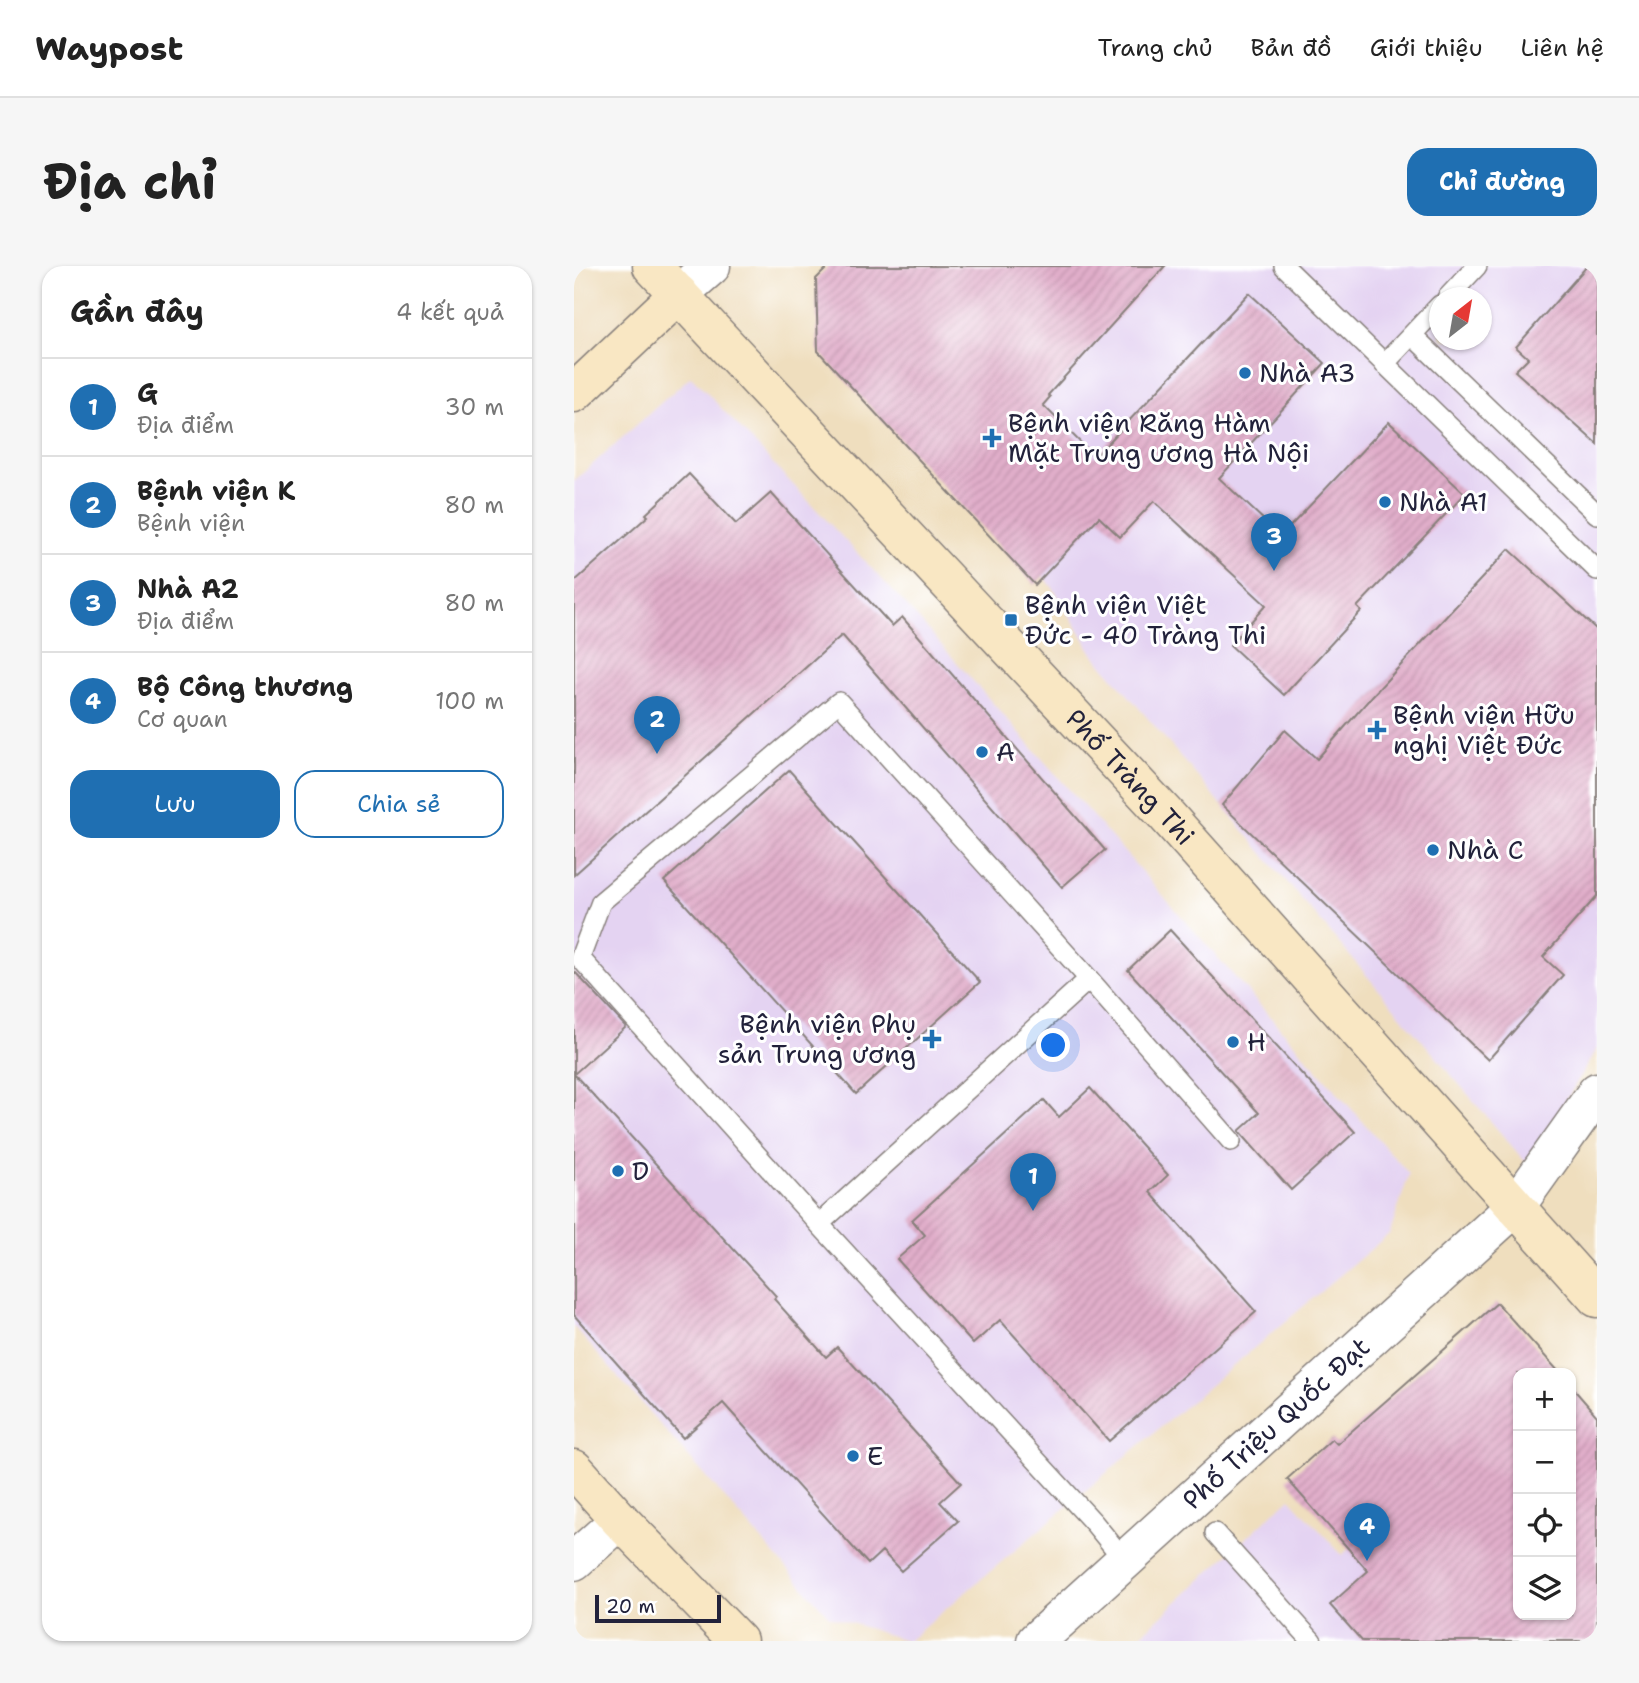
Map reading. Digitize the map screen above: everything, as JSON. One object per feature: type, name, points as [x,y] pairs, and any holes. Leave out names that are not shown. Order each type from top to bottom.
[{"type":"main road","name":"Phố Tràng Thi","points":[[652,266],[1167,816],[1597,1298]]},
{"type":"main road","points":[[574,393],[679,294]]},
{"type":"main road","points":[[574,1469],[738,1641]]},
{"type":"street","points":[[679,294],[711,266]]},
{"type":"street","name":"Phố Triệu Quốc Đạt","points":[[1036,1641],[1516,1206],[1597,1092]]},
{"type":"street","points":[[574,1561],[620,1520]]},
{"type":"lane","points":[[1284,266],[1597,570]]},
{"type":"lane","points":[[1457,287],[1477,266]]},
{"type":"lane","points":[[1384,364],[1429,317]]},
{"type":"lane","points":[[1412,335],[1597,514]]},
{"type":"lane","points":[[1125,1561],[580,958],[601,902],[839,702],[1231,1141]]},
{"type":"lane","points":[[819,1224],[1089,979]]},
{"type":"lane","points":[[1215,1534],[1312,1641]]},
{"type":"shaded area","name":"Bệnh viện Hữu nghị Việt Đức","points":[[843,266],[1597,266],[1597,1048],[1528,1165],[1094,655],[1051,585],[830,344]]},
{"type":"shaded area","name":"Bệnh viện Phụ sản Trung ương","points":[[691,376],[906,605],[1409,1174],[1390,1233],[908,1641],[829,1616],[574,1327],[574,481]]},
{"type":"shaded area","points":[[1432,1472],[1513,1561],[1513,1620],[1567,1620],[1586,1641],[1134,1641],[1290,1498],[1342,1555]]},
{"type":"building","points":[[829,266],[1165,266],[1048,395],[1050,397],[1043,405],[1095,457],[1249,293],[1325,363],[1219,478],[1281,536],[1389,422],[1465,494],[1357,607],[1361,611],[1284,695],[1230,645],[1266,605],[1154,501],[1120,537],[1099,517],[1035,585],[818,351],[816,279]]},
{"type":"building","points":[[1587,266],[1597,266],[1597,444],[1515,371],[1528,358],[1516,347]]},
{"type":"building","points":[[689,474],[736,524],[771,493],[892,626],[902,617],[1105,850],[1062,887],[842,635],[574,875],[574,582],[648,516],[646,514]]},
{"type":"building","name":"Nhà C","points":[[1509,549],[1597,630],[1597,896],[1543,957],[1563,975],[1488,1060],[1222,805],[1285,730],[1317,759]]},
{"type":"building","points":[[789,770],[980,982],[856,1094],[664,881]]},
{"type":"building","name":"H","points":[[1170,930],[1355,1132],[1291,1190],[1239,1131],[1259,1113],[1128,970]]},
{"type":"building","points":[[574,971],[626,1027],[574,1074]]},
{"type":"building","points":[[574,1074],[776,1296],[774,1299],[826,1357],[837,1347],[961,1483],[940,1502],[958,1521],[901,1571],[882,1551],[868,1564],[723,1403],[683,1438],[574,1315]]},
{"type":"building","points":[[1090,1088],[1168,1175],[1150,1192],[1256,1312],[1109,1441],[1000,1320],[973,1344],[897,1259],[925,1235],[912,1220],[1044,1100],[1059,1117]]},
{"type":"building","points":[[1497,1303],[1556,1368],[1513,1368],[1513,1620],[1576,1620],[1576,1392],[1597,1416],[1597,1641],[1362,1641],[1330,1605],[1368,1571],[1287,1479],[1332,1439],[1337,1444]]},
{"type":"place","name":"Nhà A3","points":[[1245,373]]},
{"type":"place","name":"Bệnh viện Răng Hàm Mặt Trung ương Hà Nội","points":[[992,438]]},
{"type":"place","name":"Nhà A1","points":[[1385,502]]},
{"type":"place","name":"Nhà A2","points":[[1274,571]]},
{"type":"place","name":"Bệnh viện Việt Đức - 40 Tràng Thi","points":[[1011,620]]},
{"type":"place","name":"Bệnh viện Hữu nghị Việt Đức","points":[[1377,730]]},
{"type":"place","name":"A","points":[[982,752]]},
{"type":"place","name":"Bệnh viện K","points":[[657,754]]},
{"type":"place","name":"Nhà C","points":[[1433,850]]},
{"type":"place","name":"Bệnh viện Phụ sản Trung ương","points":[[932,1039]]},
{"type":"place","name":"H","points":[[1233,1042]]},
{"type":"place","name":"D","points":[[618,1171]]},
{"type":"place","name":"G","points":[[1033,1211]]},
{"type":"place","name":"E","points":[[853,1456]]},
{"type":"place","name":"Bộ Công thương","points":[[1367,1561]]}]
